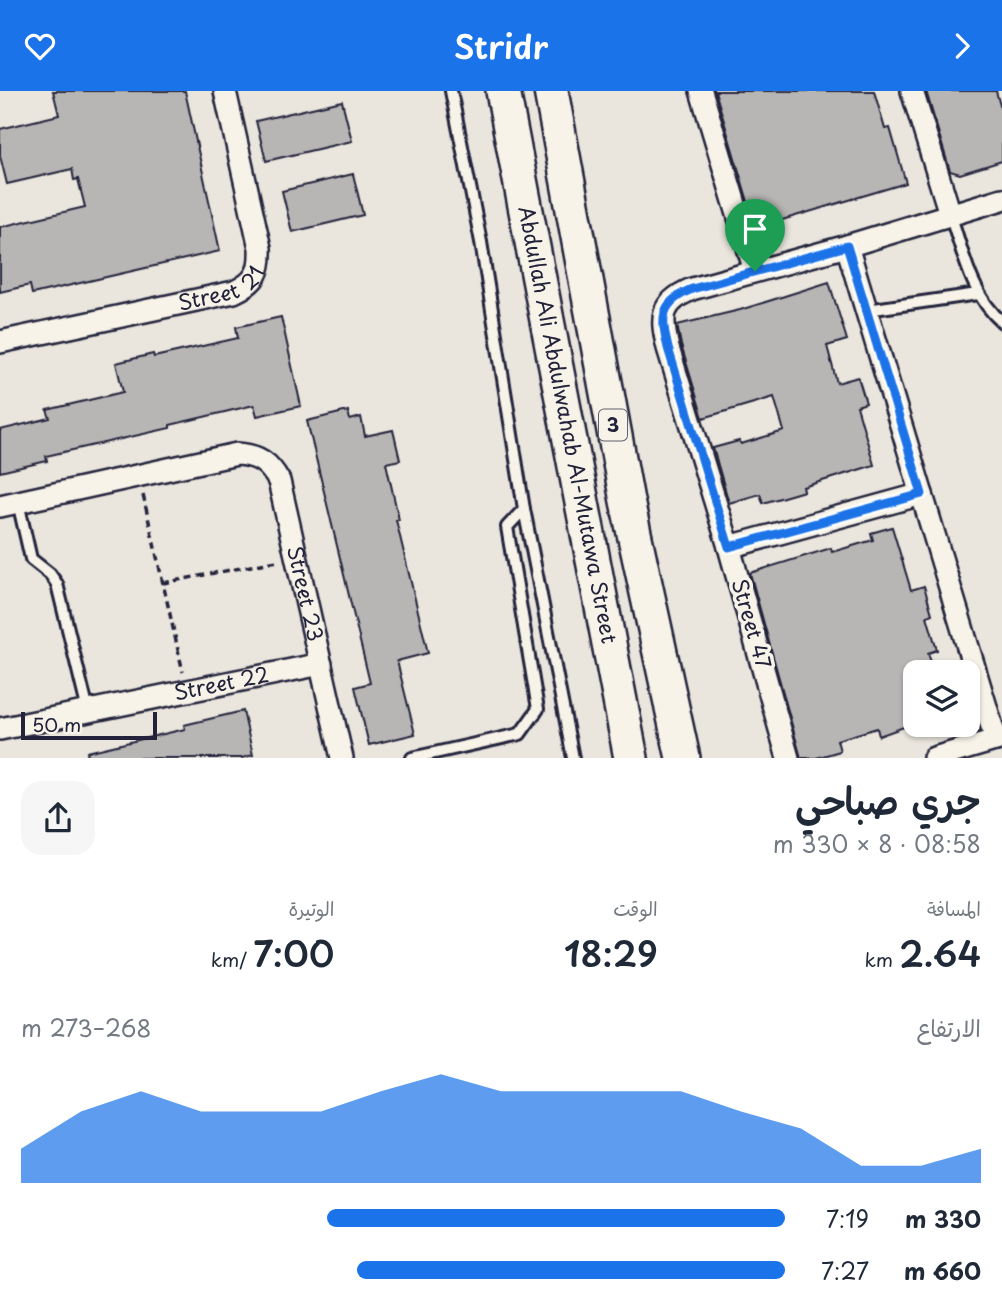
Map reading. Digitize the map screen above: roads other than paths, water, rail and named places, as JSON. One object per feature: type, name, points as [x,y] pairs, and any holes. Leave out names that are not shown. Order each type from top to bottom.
[{"type":"main road","name":"Abdullah Ali Abdulwahab Al-Mutawa Street","points":[[503,91],[631,758]]},
{"type":"main road","name":"Abdullah Ali Abdulwahab Al-Mutawa Street","points":[[551,91],[626,501],[683,758]]},
{"type":"street","name":"Street 21","points":[[0,342],[234,292],[256,277],[260,265],[260,248],[225,91]]},
{"type":"street","points":[[701,91],[755,271]]},
{"type":"street","points":[[912,91],[950,214]]},
{"type":"street","name":"Street 47","points":[[788,758],[729,547],[668,348],[663,325],[664,312],[672,301],[683,293],[1002,199]]},
{"type":"street","points":[[847,246],[999,739],[934,758]]},
{"type":"street","name":"Street 23","points":[[9,504],[237,454],[249,455],[271,467],[279,481],[342,758]]},
{"type":"street","points":[[729,547],[922,494]]},
{"type":"street","name":"Street 22","points":[[0,729],[321,664]]},
{"type":"lane","points":[[451,91],[481,242],[524,509],[573,758]]},
{"type":"lane","points":[[950,214],[978,294],[988,309],[1002,322]]},
{"type":"lane","points":[[867,310],[978,294]]},
{"type":"lane","points":[[9,504],[31,559],[54,578],[57,584],[88,711]]},
{"type":"lane","points":[[412,758],[520,734],[538,709],[507,527],[524,509]]}]
